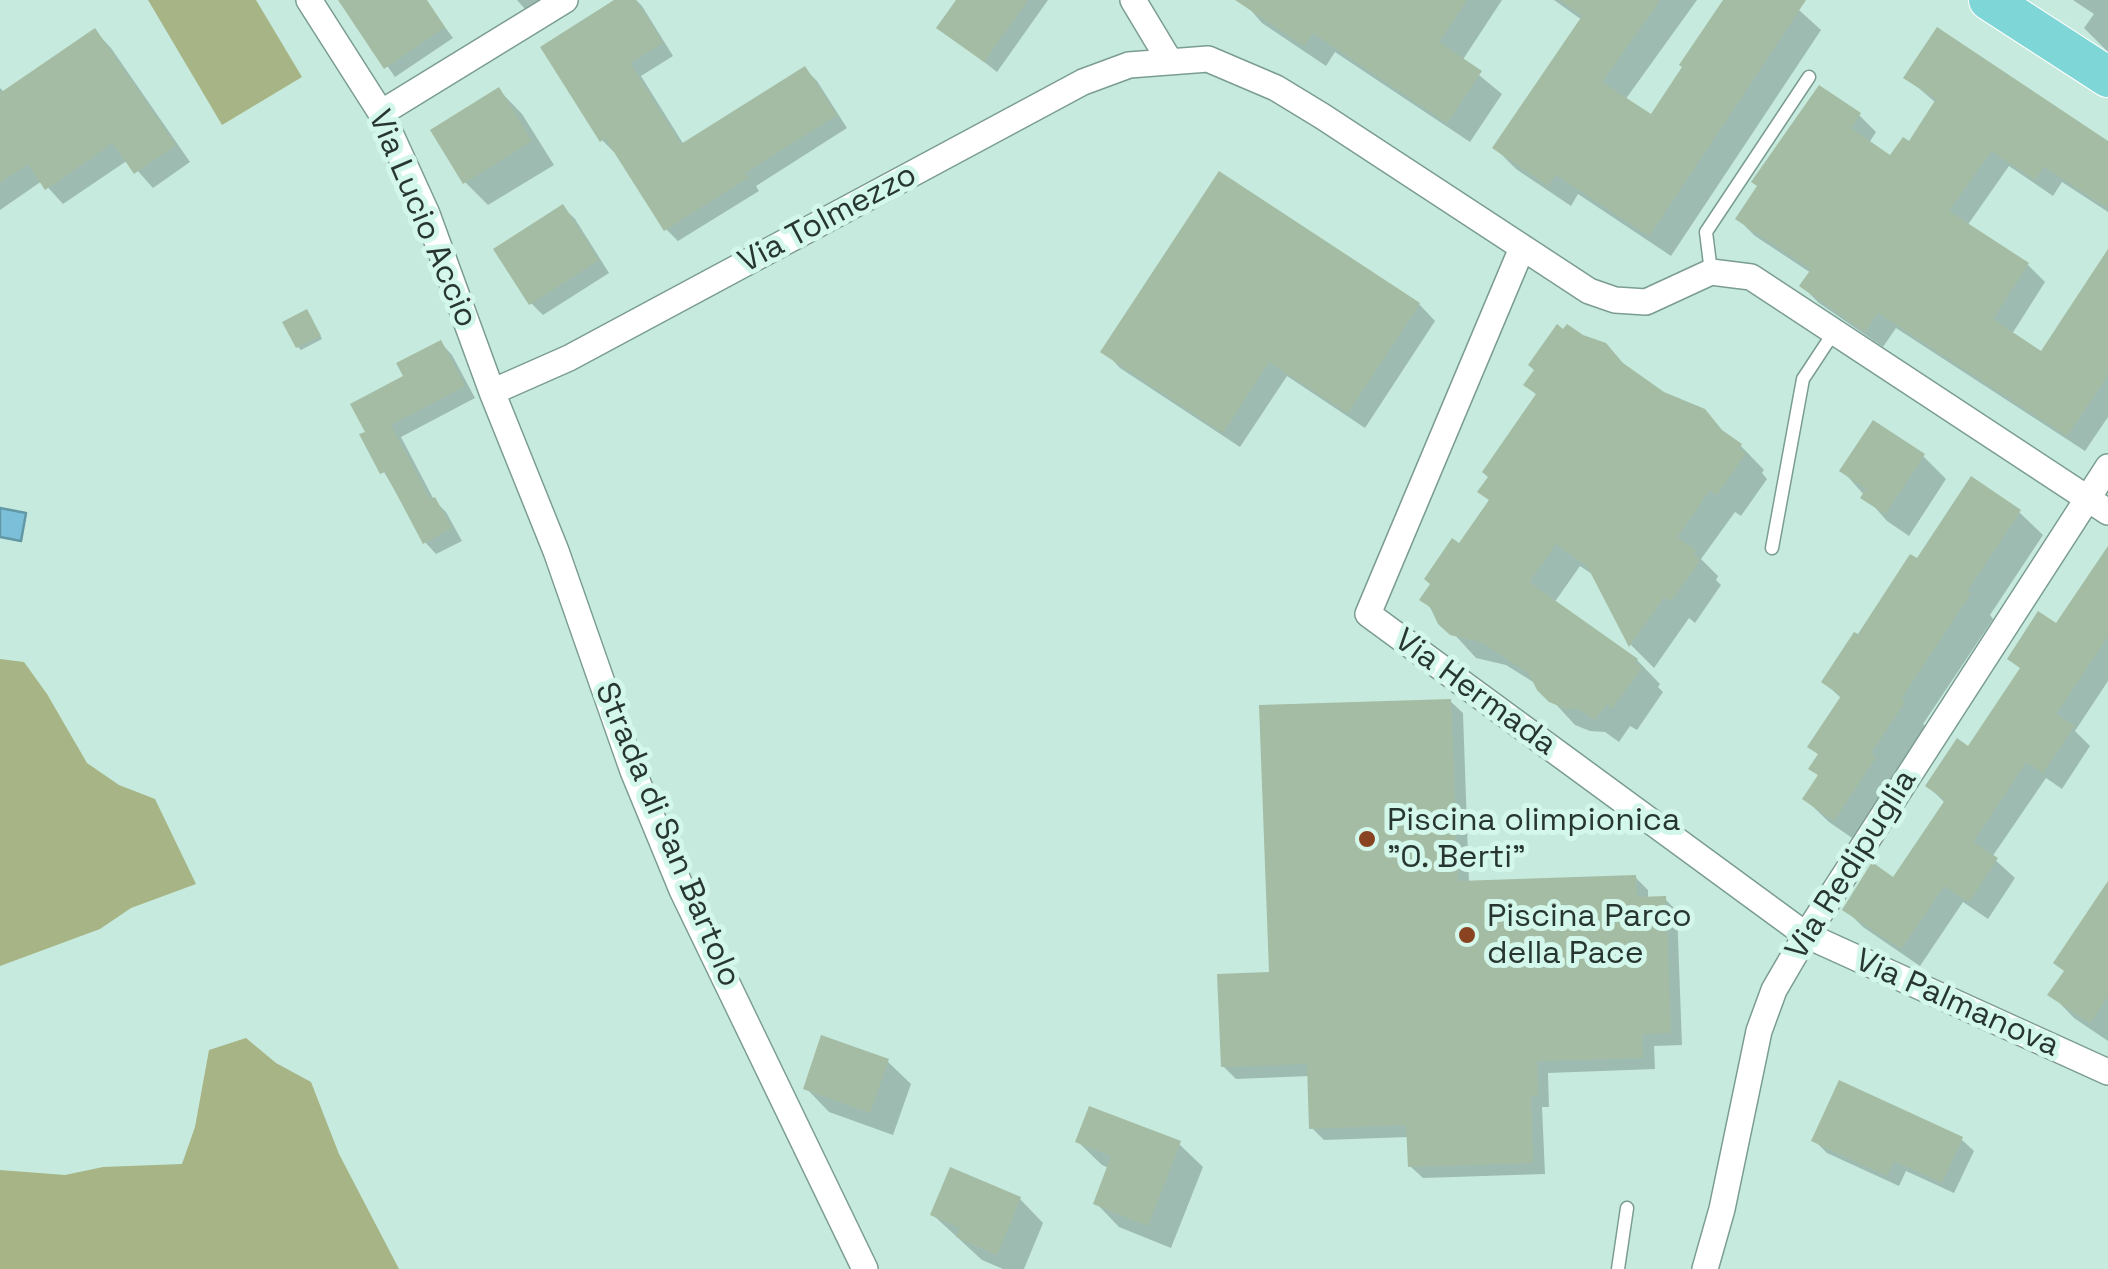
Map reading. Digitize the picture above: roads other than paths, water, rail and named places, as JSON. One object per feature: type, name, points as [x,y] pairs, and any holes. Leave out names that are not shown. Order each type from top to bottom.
[{"type":"main road","points":[[1989,0],[2108,77]]},
{"type":"street","name":"Via Lucio Accio","points":[[309,0],[381,113],[427,214],[492,392]]},
{"type":"street","points":[[381,113],[565,0]]},
{"type":"street","points":[[1133,0],[1168,60],[1208,59],[1276,88],[1590,291],[1629,303],[1646,302],[1710,272],[1751,277],[2098,506]]},
{"type":"street","name":"Via Tolmezzo","points":[[492,392],[569,358],[1083,82],[1129,65],[1168,60]]},
{"type":"street","name":"Via Hermada","points":[[1522,248],[1368,614],[1806,935]]},
{"type":"street","name":"Strada di San Bartolo","points":[[492,392],[556,551],[634,771],[682,890],[866,1269]]},
{"type":"street","name":"Via Redipuglia","points":[[1705,1269],[1722,1210],[1759,1030],[1774,990],[1806,935],[2098,506],[2108,466]]},
{"type":"street","name":"Via Palmanova","points":[[1806,935],[2107,1069]]},
{"type":"lane","points":[[1710,272],[1706,232],[1809,77]]},
{"type":"lane","points":[[1772,548],[1802,379],[1834,332]]},
{"type":"lane","points":[[1618,1269],[1627,1208]]},
{"type":"water","points":[[0,508],[26,513],[21,541],[0,537]]},
{"type":"place","name":"Piscina olimpionica \"O. Berti\"","points":[[1367,839]]},
{"type":"place","name":"Piscina Parco della Pace","points":[[1467,935]]}]
